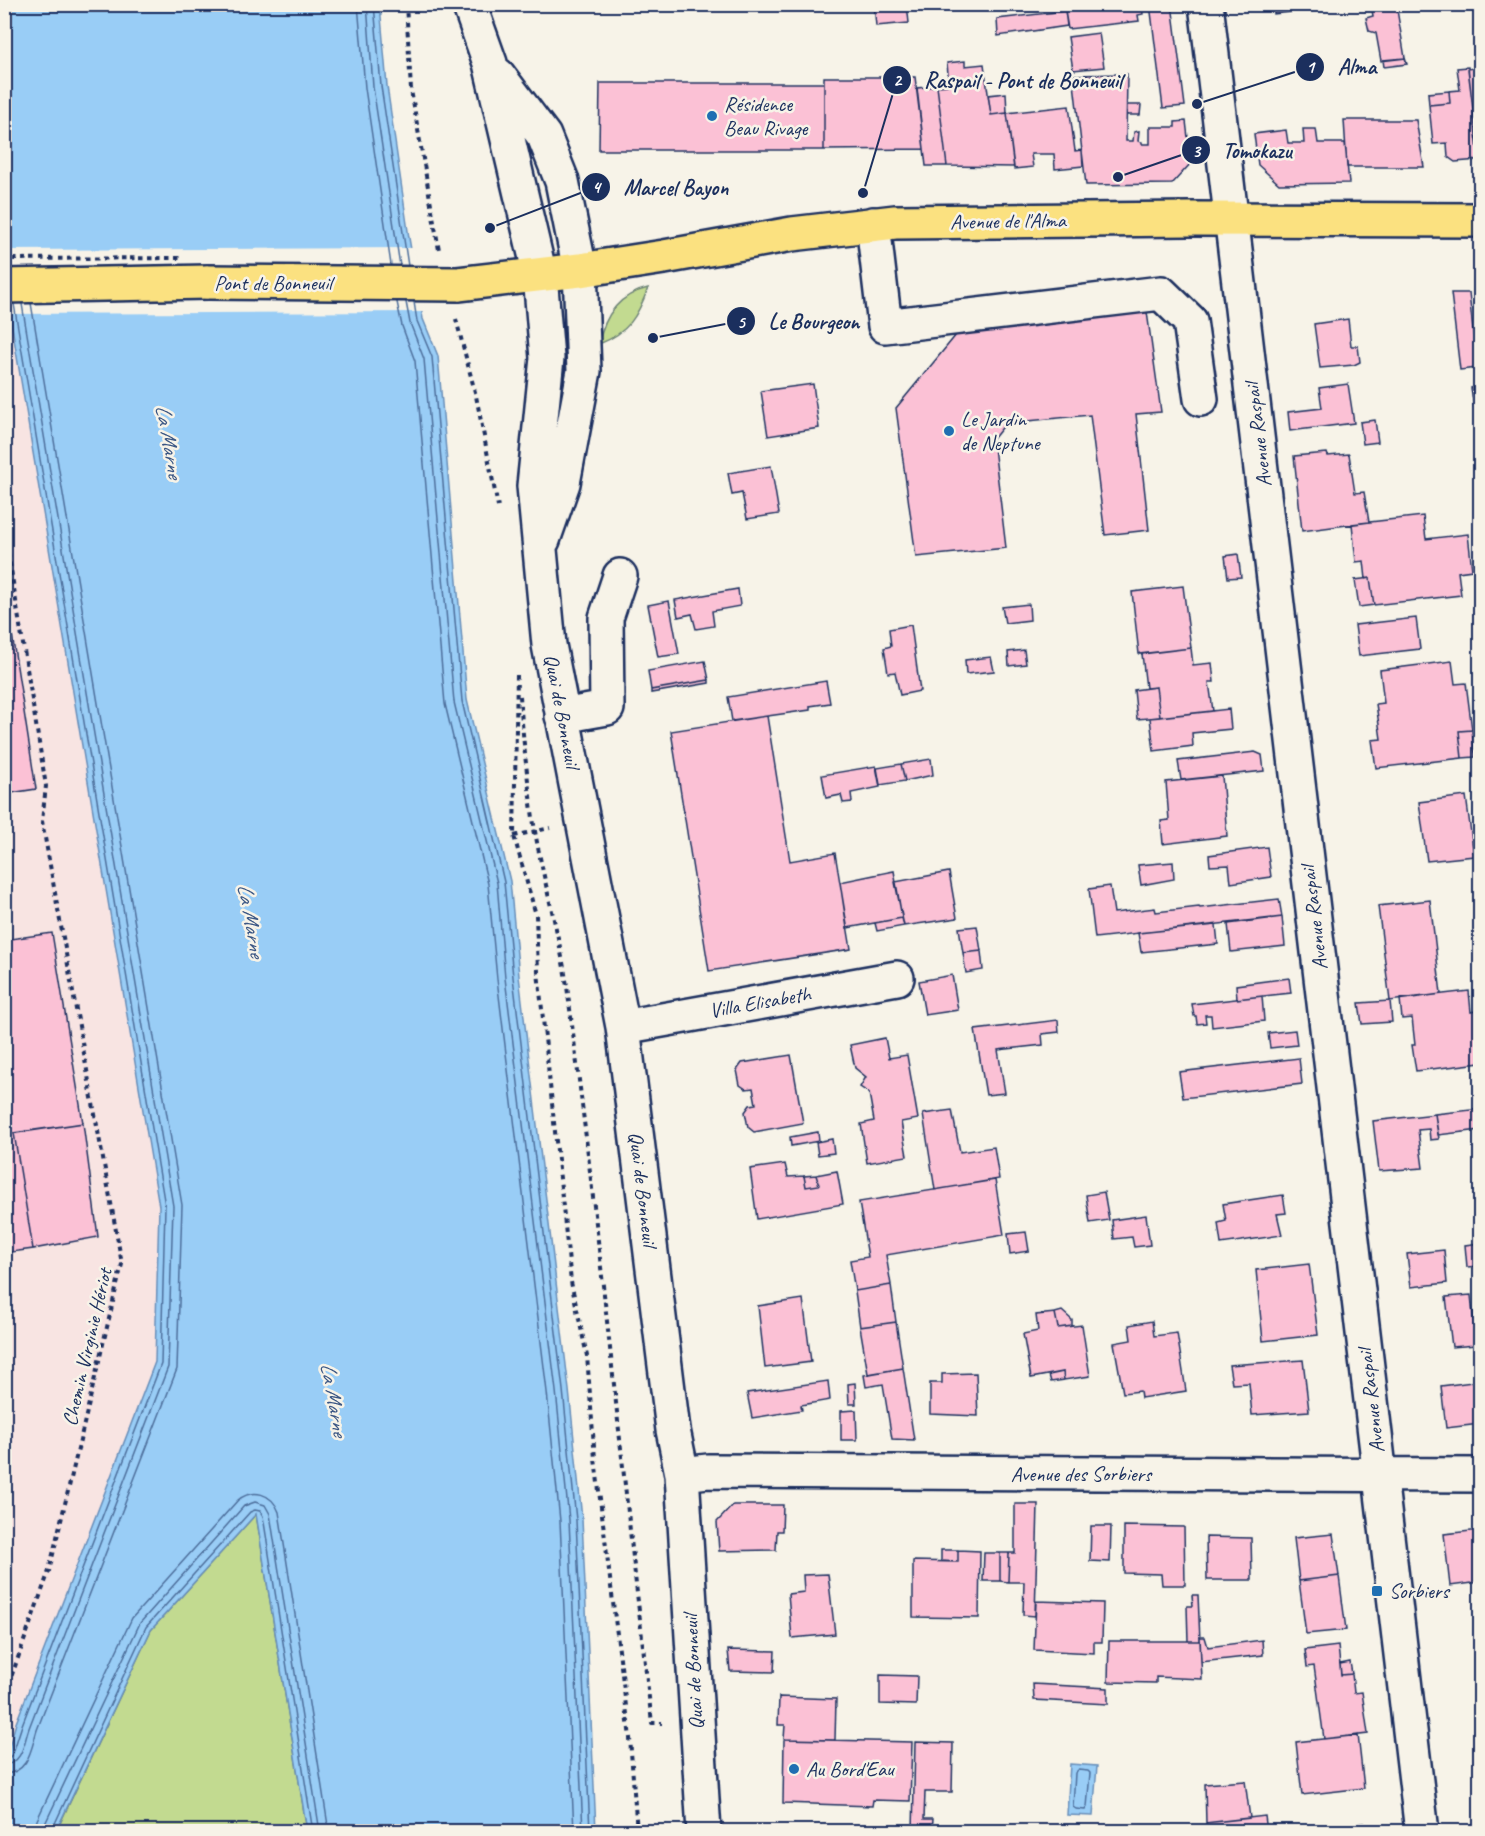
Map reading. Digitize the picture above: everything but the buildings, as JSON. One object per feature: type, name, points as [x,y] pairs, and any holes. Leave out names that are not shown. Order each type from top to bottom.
[{"type":"main road","name":"Avenue de l'Alma","points":[[540,275],[664,257],[792,234],[895,222],[1232,219],[1480,220]]},
{"type":"main road","name":"Pont de Bonneuil","points":[[4,285],[208,282],[458,284],[540,275]]},
{"type":"street","name":"Quai de Bonneuil","points":[[469,4],[490,63],[540,275],[547,358],[534,486],[539,553],[549,645],[623,1027],[673,1430],[682,1474],[704,1832]]},
{"type":"street","name":"Avenue Raspail","points":[[1206,4],[1422,1832]]},
{"type":"street","name":"Quai de Bonneuil","points":[[490,63],[544,136],[562,180],[579,270],[584,370],[563,483],[539,553]]},
{"type":"street","points":[[873,224],[885,326],[1161,293],[1190,321],[1201,399]]},
{"type":"street","points":[[562,716],[607,708],[606,618],[620,576]]},
{"type":"street","name":"Villa Elisabeth","points":[[623,1027],[897,978]]},
{"type":"street","name":"Avenue des Sorbiers","points":[[682,1474],[708,1471],[1480,1475]]},
{"type":"path","name":"Chemin Virginie Hériot","points":[[4,527],[46,786],[42,821],[122,1264],[49,1571],[4,1696]]},
{"type":"path","name":"Quai de Bonneuil","points":[[637,1832],[630,1738],[595,1459],[587,1356],[571,1282],[538,972],[536,915],[514,836],[517,665],[524,753],[535,831],[568,990],[621,1436],[627,1512],[652,1723],[667,1723]]},
{"type":"path","points":[[514,836],[557,827]]},
{"type":"shaded area","points":[[5,296],[159,1206],[155,1362],[16,1723],[5,1760]]},
{"type":"green space","points":[[648,288],[636,315],[625,329],[599,344],[605,324],[614,308],[628,296]]},
{"type":"green space","points":[[256,1514],[307,1831],[56,1832],[151,1630]]},
{"type":"water","name":"La Marne","points":[[5,5],[380,5],[387,86],[409,238],[423,319],[438,356],[467,700],[510,881],[582,1519],[596,1831],[307,1831],[256,1514],[151,1630],[56,1831],[5,1831],[5,1760],[16,1723],[155,1362],[159,1206],[5,296]]},
{"type":"water","points":[[1070,1764],[1097,1766],[1093,1816],[1067,1815]]},
{"type":"pier","points":[[414,248],[425,312],[7,314],[4,304],[5,250]]},
{"type":"place","name":"Alma","points":[[1197,104]]},
{"type":"place","name":"Résidence Beau Rivage","points":[[712,116]]},
{"type":"place","name":"Tomokazu","points":[[1118,177]]},
{"type":"place","name":"Raspail - Pont de Bonneuil","points":[[863,193]]},
{"type":"place","name":"Marcel Bayon","points":[[490,228]]},
{"type":"place","name":"Le Bourgeon","points":[[653,338]]},
{"type":"place","name":"Le Jardin de Neptune","points":[[949,431]]},
{"type":"place","name":"Sorbiers","points":[[1377,1591]]},
{"type":"place","name":"Au Bord'Eau","points":[[794,1769]]}]
